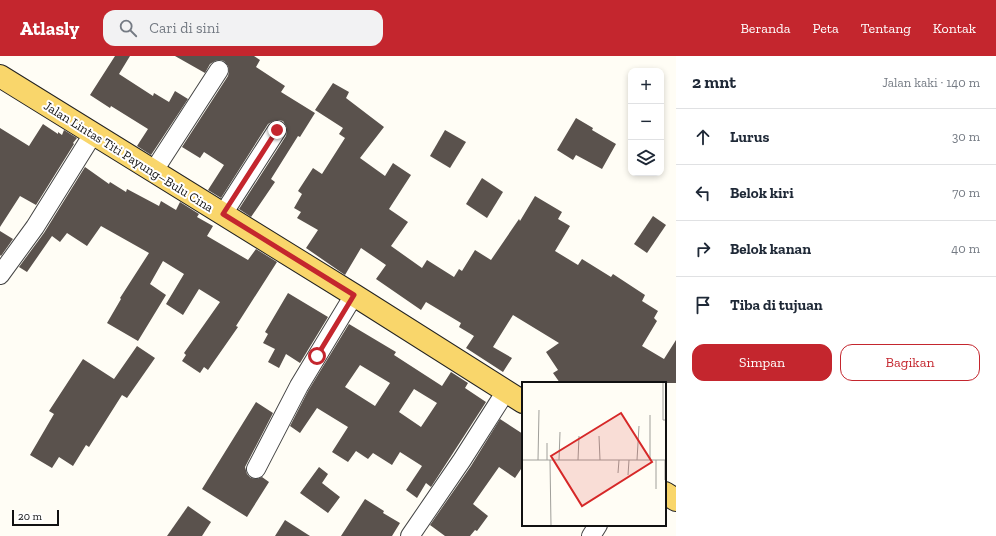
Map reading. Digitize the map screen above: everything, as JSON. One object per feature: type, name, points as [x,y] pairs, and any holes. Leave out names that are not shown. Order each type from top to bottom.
[{"type":"main road","name":"Jalan Lintas Titi Payung–Bulu Cina","points":[[2,82],[93,134],[354,295],[514,396]]},
{"type":"main road","points":[[666,494],[676,500]]},
{"type":"street","points":[[153,172],[219,70]]},
{"type":"street","points":[[223,214],[277,130]]},
{"type":"street","points":[[0,274],[35,227],[93,134]]},
{"type":"street","points":[[256,469],[299,386],[354,295]]},
{"type":"street","points":[[410,536],[462,460],[514,396]]},
{"type":"street","points":[[591,536],[597,526]]},
{"type":"building","points":[[115,56],[130,56],[119,74],[153,96],[154,93],[169,102],[175,91],[188,99],[151,155],[137,146],[148,129],[90,95]]},
{"type":"building","points":[[175,56],[254,56],[260,60],[256,67],[285,86],[281,92],[315,113],[300,137],[298,136],[271,179],[275,182],[251,217],[239,209],[286,136],[286,126],[283,121],[278,120],[268,124],[221,198],[208,190],[224,165],[204,152],[200,158],[182,147],[228,76],[228,66],[224,61],[215,61],[210,64],[205,73]]},
{"type":"building","points":[[333,83],[349,92],[346,98],[384,127],[360,158],[385,176],[393,163],[411,175],[389,209],[408,222],[391,246],[422,268],[427,260],[454,277],[459,269],[462,271],[475,250],[491,260],[519,219],[520,221],[535,196],[562,212],[558,219],[570,226],[555,251],[578,265],[582,259],[611,277],[613,274],[645,295],[642,301],[658,311],[654,318],[657,321],[642,346],[664,359],[676,340],[676,383],[559,382],[553,373],[558,370],[546,352],[559,343],[513,315],[493,347],[512,358],[503,372],[466,348],[474,336],[459,327],[461,323],[426,302],[421,310],[376,279],[386,265],[361,248],[345,275],[306,248],[318,230],[297,218],[301,212],[294,208],[302,194],[298,191],[313,168],[322,174],[345,138],[339,134],[343,128],[315,110]]},
{"type":"building","points":[[576,118],[593,128],[592,130],[616,144],[602,169],[576,155],[573,160],[557,150]]},
{"type":"building","points":[[43,124],[58,134],[58,132],[62,135],[64,130],[77,138],[36,205],[20,196],[0,227],[0,128],[29,146]]},
{"type":"building","points":[[445,130],[466,142],[450,168],[430,156]]},
{"type":"building","points":[[85,167],[109,184],[110,182],[126,192],[127,189],[159,206],[161,201],[176,210],[180,202],[199,214],[197,217],[213,226],[207,236],[248,260],[256,249],[277,262],[236,326],[238,327],[208,370],[204,367],[200,373],[182,361],[186,355],[184,353],[220,302],[199,289],[183,315],[166,304],[184,274],[163,261],[150,284],[166,295],[138,341],[107,323],[121,299],[120,298],[149,253],[101,226],[87,246],[67,233],[60,242],[52,236],[27,272],[19,267],[44,233]]},
{"type":"building","points":[[482,178],[503,192],[487,218],[466,204]]},
{"type":"building","points":[[653,216],[666,225],[647,253],[634,244]]},
{"type":"building","points":[[0,231],[13,239],[1,256],[0,255]]},
{"type":"building","points":[[288,293],[328,317],[300,363],[286,354],[279,368],[268,362],[275,349],[263,343],[268,334],[265,332]]},
{"type":"building","points":[[349,324],[396,352],[394,355],[442,386],[451,372],[468,383],[465,388],[486,402],[431,487],[426,483],[417,498],[406,490],[422,466],[400,452],[392,465],[373,453],[368,459],[356,451],[348,462],[332,452],[348,427],[317,408],[300,433],[290,426],[308,391]],"holes":[[[360,365],[390,383],[375,406],[345,387]],[[414,389],[437,403],[421,427],[399,412]]]},
{"type":"building","points":[[137,346],[155,358],[127,398],[122,395],[89,447],[86,445],[73,466],[59,457],[52,468],[30,455],[54,414],[49,411],[83,359],[114,379]]},
{"type":"building","points":[[256,402],[273,413],[245,467],[247,474],[251,478],[257,479],[262,477],[269,482],[247,517],[202,489]]},
{"type":"building","points":[[500,419],[522,433],[522,468],[515,478],[499,467],[473,504],[488,516],[477,531],[475,530],[470,536],[445,536],[430,525],[471,466]]},
{"type":"building","points":[[319,467],[328,474],[322,483],[340,497],[328,513],[300,493]]},
{"type":"building","points":[[365,499],[384,511],[383,513],[400,523],[392,536],[341,536]]},
{"type":"building","points":[[188,506],[211,522],[202,536],[167,536]]},
{"type":"building","points":[[285,520],[310,536],[275,536]]},
{"type":"route","points":[[277,130],[223,214],[354,295],[335,324],[317,356]]}]
